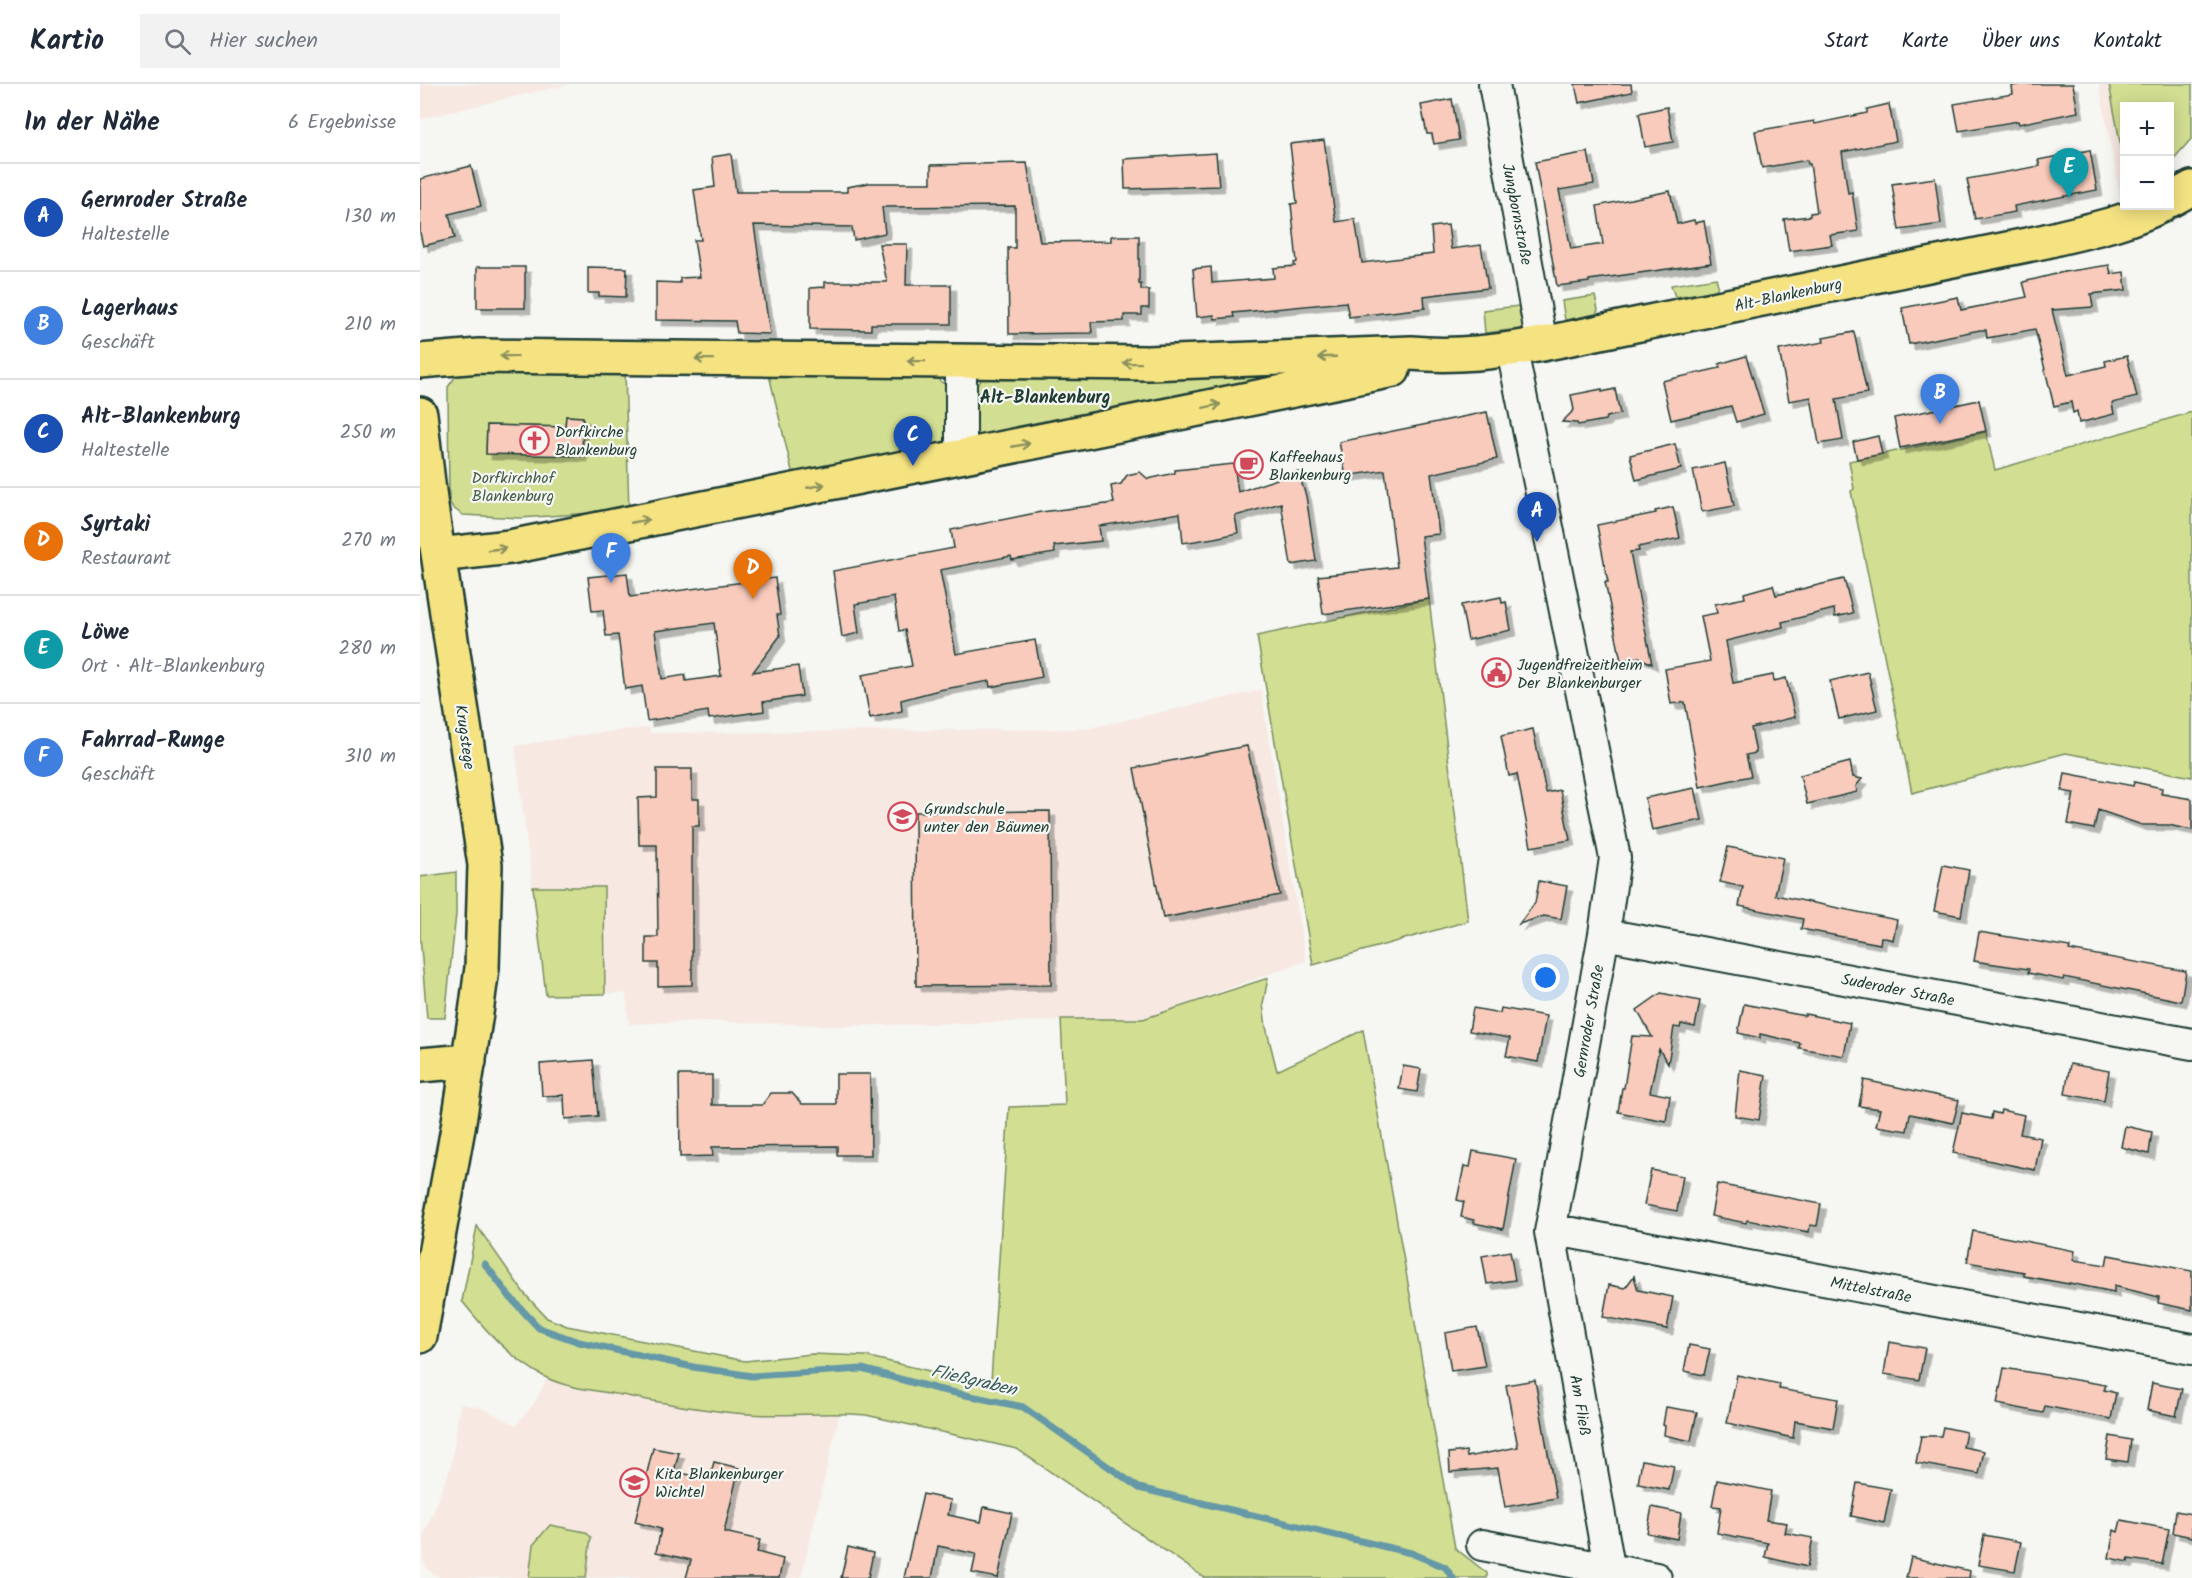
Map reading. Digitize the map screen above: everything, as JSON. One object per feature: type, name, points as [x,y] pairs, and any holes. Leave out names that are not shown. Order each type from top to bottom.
[{"type":"main road","points":[[2174,197],[2192,188]]},
{"type":"main road","name":"Alt-Blankenburg","points":[[420,361],[479,356],[1148,363],[1411,353],[1438,356],[1480,354],[1527,347],[1983,254],[2148,212]]},
{"type":"main road","name":"Alt-Blankenburg","points":[[429,556],[510,548],[1403,368],[1438,356]]},
{"type":"main road","name":"Krugstege","points":[[420,414],[430,500],[429,556],[485,865],[482,968],[469,1061],[420,1336]]},
{"type":"main road","points":[[420,1065],[469,1061]]},
{"type":"street","name":"Jungbornstraße","points":[[1494,84],[1527,347]]},
{"type":"street","name":"Gernroder Straße","points":[[1527,347],[1615,858],[1604,934],[1550,1232]]},
{"type":"street","points":[[961,362],[963,456]]},
{"type":"street","name":"Suderoder Straße","points":[[1604,934],[2192,1044]]},
{"type":"street","name":"Mittelstraße","points":[[1550,1232],[1583,1235],[2192,1349]]},
{"type":"street","name":"Am Fließ","points":[[1550,1232],[1611,1574]]},
{"type":"street","points":[[1482,1545],[1611,1574],[1656,1578]]},
{"type":"shaded area","points":[[420,84],[570,84],[420,119]]},
{"type":"shaded area","points":[[2099,84],[2109,84],[2120,142],[2120,195]]},
{"type":"shaded area","name":"Grundschule unter den Bäumen","points":[[1261,690],[1306,961],[1143,1019],[837,1026],[706,1021],[629,1024],[626,993],[546,995],[515,746],[650,727],[650,733],[1085,729]]},
{"type":"shaded area","name":"Kita Blankenburger Wichtel","points":[[547,1378],[586,1390],[750,1414],[840,1412],[801,1578],[440,1578],[428,1570],[423,1560],[424,1536],[451,1466],[460,1404],[482,1408],[516,1425],[535,1402]]},
{"type":"green space","points":[[2109,84],[2192,84],[2192,138],[2174,158],[2174,102],[2120,102],[2120,142]]},
{"type":"green space","points":[[1716,278],[1718,285],[1716,290],[1675,297],[1671,285]]},
{"type":"green space","points":[[1595,296],[1598,310],[1596,314],[1565,320],[1562,301]]},
{"type":"green space","points":[[1528,305],[1525,326],[1519,329],[1485,333],[1483,310]]},
{"type":"green space","points":[[1341,364],[979,437],[974,432],[975,387],[986,375]]},
{"type":"green space","name":"Dorfkirchhof Blankenburg","points":[[625,369],[629,514],[606,512],[520,518],[463,515],[453,508],[449,501],[448,387],[458,373]],"holes":[[[566,416],[583,417],[582,456],[486,453],[487,425],[565,427]]]},
{"type":"green space","points":[[930,374],[947,386],[952,432],[945,447],[794,479],[769,375]]},
{"type":"green space","points":[[2192,412],[2192,777],[2066,753],[1912,793],[1851,491],[1854,489],[1849,461],[1986,432],[1995,470]]},
{"type":"green space","points":[[1429,599],[1468,921],[1313,965],[1257,636]]},
{"type":"green space","points":[[456,872],[456,914],[445,1018],[427,1018],[420,936],[420,877]]},
{"type":"green space","points":[[533,887],[604,887],[605,994],[546,995]]},
{"type":"green space","points":[[1268,978],[1263,1004],[1277,1071],[1363,1030],[1455,1548],[1487,1573],[1487,1578],[1205,1578],[1017,1449],[866,1415],[731,1413],[571,1386],[553,1381],[520,1361],[490,1333],[462,1301],[477,1226],[524,1293],[547,1318],[567,1326],[745,1361],[812,1354],[865,1356],[938,1373],[991,1381],[1009,1107],[1065,1105],[1061,1019],[1143,1019]]},
{"type":"green space","points":[[550,1525],[585,1532],[591,1537],[586,1578],[529,1578],[533,1545]]},
{"type":"building","points":[[1575,84],[1631,84],[1632,92],[1579,103]]},
{"type":"building","points":[[2073,84],[2078,112],[2019,124],[2018,121],[1959,131],[1954,104],[2013,94],[2012,86]]},
{"type":"building","points":[[1452,99],[1459,140],[1434,144],[1432,134],[1427,134],[1421,105]]},
{"type":"building","points":[[1889,104],[1896,141],[1842,152],[1848,193],[1852,192],[1858,231],[1830,235],[1832,245],[1789,251],[1784,219],[1810,216],[1810,213],[1817,212],[1810,164],[1807,160],[1762,168],[1755,131],[1814,121],[1815,124],[1867,113],[1867,109]]},
{"type":"building","points":[[1667,107],[1673,142],[1645,147],[1639,113]]},
{"type":"building","points":[[1324,140],[1336,222],[1355,219],[1362,263],[1433,254],[1431,227],[1448,225],[1451,249],[1481,245],[1488,288],[1424,296],[1425,308],[1349,317],[1346,302],[1233,313],[1234,317],[1215,319],[1214,315],[1197,317],[1193,269],[1211,267],[1212,283],[1274,278],[1273,268],[1295,266],[1294,263],[1297,262],[1291,204],[1297,203],[1290,144]]},
{"type":"building","points":[[2090,150],[2097,190],[2014,206],[2015,212],[1975,219],[1967,179],[2040,166],[2038,160]]},
{"type":"building","points":[[1588,152],[1594,184],[1559,190],[1571,249],[1603,244],[1597,206],[1670,191],[1677,224],[1694,220],[1695,223],[1704,221],[1711,263],[1557,286],[1535,162]]},
{"type":"building","points":[[1216,153],[1219,186],[1125,189],[1124,159]]},
{"type":"building","points":[[731,154],[736,192],[847,192],[847,187],[869,183],[931,183],[931,165],[1027,163],[1040,242],[1111,241],[1111,236],[1139,236],[1139,284],[1141,284],[1141,290],[1149,290],[1149,308],[1142,308],[1142,315],[1124,315],[1124,321],[1091,322],[1092,333],[1009,334],[1008,248],[1015,248],[1015,206],[882,207],[885,233],[854,240],[852,227],[754,225],[770,334],[737,333],[735,321],[656,320],[656,282],[680,283],[680,278],[700,277],[694,240],[701,240],[694,190],[715,187],[712,157]]},
{"type":"building","points":[[471,166],[481,206],[449,214],[455,238],[423,246],[420,233],[420,179]]},
{"type":"building","points":[[1935,178],[1941,224],[1899,230],[1892,184]]},
{"type":"building","points":[[879,244],[907,244],[906,285],[951,285],[951,324],[871,324],[871,330],[810,329],[810,288],[825,287],[825,282],[887,282]]},
{"type":"building","points":[[2109,265],[2111,274],[2124,272],[2126,290],[2091,294],[2093,307],[2052,310],[2068,375],[2106,366],[2105,361],[2127,356],[2137,397],[2112,403],[2114,414],[2079,423],[2077,411],[2073,413],[2071,402],[2054,406],[2035,329],[1987,338],[1986,330],[1980,330],[1909,344],[1902,308],[1958,297],[1961,310],[2027,297],[2023,282],[2064,272]]},
{"type":"building","points":[[477,267],[525,267],[525,308],[477,308]]},
{"type":"building","points":[[588,267],[627,268],[626,297],[599,296],[599,293],[588,293]]},
{"type":"building","points":[[1854,332],[1867,393],[1836,399],[1843,440],[1819,444],[1811,397],[1789,401],[1779,350],[1824,342],[1823,338]]},
{"type":"building","points":[[1746,356],[1764,414],[1736,422],[1731,406],[1671,420],[1662,381],[1720,368],[1719,364]]},
{"type":"building","points":[[1602,389],[1602,392],[1615,389],[1620,414],[1607,417],[1605,420],[1578,425],[1562,422],[1574,410],[1571,395]]},
{"type":"building","points":[[1979,400],[1986,431],[1900,448],[1894,418]]},
{"type":"building","points":[[1487,412],[1497,459],[1431,474],[1439,534],[1421,536],[1429,599],[1323,614],[1318,576],[1397,567],[1385,470],[1346,476],[1339,442]]},
{"type":"building","name":"Dorfkirche Blankenburg","points":[[566,416],[583,417],[582,456],[486,454],[487,425],[565,427]]},
{"type":"building","points":[[1878,436],[1882,454],[1857,459],[1853,442]]},
{"type":"building","points":[[1675,444],[1681,469],[1636,480],[1630,455]]},
{"type":"building","points":[[1725,463],[1734,506],[1702,512],[1693,470]]},
{"type":"building","points":[[1234,464],[1238,492],[1298,472],[1306,496],[1316,561],[1291,565],[1281,503],[1235,516],[1238,533],[1214,538],[1183,543],[1180,513],[1099,526],[1101,541],[1054,546],[1055,553],[1012,560],[1011,556],[940,570],[956,654],[1035,640],[1042,677],[990,687],[989,681],[939,690],[901,700],[902,711],[870,718],[862,675],[912,666],[905,630],[899,631],[894,597],[855,604],[859,633],[842,637],[833,571],[954,548],[951,530],[1041,512],[1114,503],[1111,486],[1121,484],[1127,475],[1140,472],[1148,479],[1175,473],[1175,470]]},
{"type":"building","points":[[1673,507],[1680,538],[1638,547],[1639,551],[1630,552],[1652,664],[1639,657],[1621,661],[1605,582],[1608,582],[1597,525],[1656,513],[1655,511]]},
{"type":"building","points":[[627,573],[630,597],[775,578],[780,615],[777,615],[780,636],[753,672],[798,666],[802,696],[763,702],[764,711],[709,719],[708,711],[647,721],[642,686],[625,689],[618,635],[606,636],[603,610],[592,611],[588,577]],"holes":[[[714,623],[721,676],[686,681],[685,675],[662,679],[655,631]]]},
{"type":"building","points":[[1844,579],[1853,613],[1835,617],[1834,609],[1782,622],[1783,627],[1726,641],[1733,683],[1773,675],[1774,681],[1786,678],[1795,717],[1751,728],[1756,753],[1746,755],[1751,776],[1700,787],[1685,702],[1671,704],[1665,669],[1710,661],[1701,616],[1717,613],[1715,604],[1745,598],[1744,593],[1773,585],[1776,595]]},
{"type":"building","points":[[1501,597],[1502,603],[1506,602],[1511,630],[1468,640],[1461,605]]},
{"type":"building","points":[[1868,672],[1877,710],[1839,719],[1830,681]]},
{"type":"building","points":[[1533,729],[1546,793],[1560,790],[1570,840],[1531,847],[1517,774],[1509,776],[1501,736]]},
{"type":"building","points":[[1247,746],[1280,895],[1163,918],[1134,768]]},
{"type":"building","points":[[1850,762],[1853,777],[1862,779],[1856,786],[1857,792],[1807,804],[1800,775]]},
{"type":"building","points":[[657,769],[692,769],[692,799],[699,799],[699,826],[692,826],[692,985],[658,986],[658,963],[646,963],[646,937],[658,937],[657,845],[639,845],[638,798],[657,797]]},
{"type":"building","points":[[2065,773],[2133,786],[2134,782],[2162,788],[2161,794],[2192,799],[2192,830],[2168,825],[2142,825],[2098,810],[2094,829],[2068,824],[2074,793],[2062,791]]},
{"type":"building","points":[[1695,788],[1702,820],[1652,830],[1645,798]]},
{"type":"building","points":[[1050,811],[1051,985],[916,986],[915,812]]},
{"type":"building","points":[[1728,847],[1783,858],[1775,895],[1897,920],[1893,940],[1881,937],[1880,944],[1801,929],[1803,919],[1739,906],[1743,887],[1720,882]]},
{"type":"building","points":[[1943,865],[1969,870],[1961,916],[1934,911]]},
{"type":"building","points":[[1539,881],[1567,886],[1561,919],[1544,916],[1519,924],[1535,903]]},
{"type":"building","points":[[1979,932],[2070,947],[2069,950],[2186,971],[2181,1001],[2064,977],[2063,980],[2028,973],[2029,969],[1974,961]]},
{"type":"building","points":[[1661,993],[1700,1001],[1695,1027],[1681,1024],[1680,1028],[1674,1027],[1668,1064],[1659,1049],[1650,1092],[1670,1096],[1666,1121],[1618,1112],[1632,1036],[1652,1037],[1637,1010]]},
{"type":"building","points":[[1744,1004],[1850,1023],[1844,1056],[1799,1048],[1800,1043],[1760,1034],[1760,1038],[1738,1033]]},
{"type":"building","points":[[1473,1008],[1500,1013],[1501,1008],[1546,1016],[1538,1062],[1506,1056],[1510,1038],[1469,1031]]},
{"type":"building","points":[[593,1060],[598,1116],[565,1119],[564,1095],[542,1096],[540,1064]]},
{"type":"building","points":[[2070,1064],[2109,1071],[2104,1101],[2065,1094]]},
{"type":"building","points":[[1403,1066],[1421,1069],[1417,1092],[1399,1089]]},
{"type":"building","points":[[1740,1070],[1766,1075],[1759,1120],[1735,1116]]},
{"type":"building","points":[[836,1074],[870,1074],[871,1155],[837,1155],[837,1146],[712,1147],[713,1156],[680,1157],[679,1075],[712,1075],[712,1105],[762,1105],[771,1093],[792,1093],[802,1104],[836,1104]]},
{"type":"building","points":[[1864,1080],[1959,1100],[1953,1123],[1910,1114],[1907,1131],[1876,1126],[1880,1109],[1859,1106]]},
{"type":"building","points":[[2001,1110],[2024,1115],[2020,1134],[2041,1138],[2035,1170],[1953,1153],[1962,1113],[1991,1119],[1992,1112],[2000,1114]]},
{"type":"building","points":[[2125,1126],[2152,1132],[2149,1154],[2121,1147]]},
{"type":"building","points":[[1473,1151],[1516,1159],[1503,1229],[1474,1223],[1474,1220],[1461,1217],[1464,1202],[1457,1200],[1464,1166],[1470,1167]]},
{"type":"building","points":[[1651,1170],[1683,1176],[1677,1211],[1644,1205]]},
{"type":"building","points":[[1717,1184],[1821,1204],[1817,1226],[1810,1225],[1809,1232],[1747,1220],[1746,1223],[1711,1216]]},
{"type":"building","points":[[1973,1231],[2075,1251],[2073,1260],[2106,1265],[2108,1255],[2192,1271],[2192,1310],[2158,1303],[2159,1297],[2114,1286],[2114,1292],[2024,1276],[2024,1272],[1967,1262]]},
{"type":"building","points":[[1510,1251],[1515,1280],[1487,1284],[1482,1256]]},
{"type":"building","points":[[1634,1276],[1638,1290],[1673,1297],[1667,1329],[1603,1317],[1609,1285],[1625,1288]]},
{"type":"building","points":[[1477,1327],[1485,1366],[1451,1371],[1445,1333]]},
{"type":"building","points":[[1889,1342],[1925,1348],[1919,1380],[1884,1374]]},
{"type":"building","points":[[1689,1345],[1710,1349],[1704,1375],[1684,1371]]},
{"type":"building","points":[[2004,1368],[2106,1385],[2104,1390],[2116,1393],[2111,1419],[2045,1406],[2043,1413],[1997,1404]]},
{"type":"building","points":[[1737,1375],[1780,1384],[1779,1389],[1838,1399],[1833,1428],[1795,1421],[1793,1438],[1727,1423]]},
{"type":"building","points":[[1535,1380],[1556,1498],[1505,1507],[1498,1468],[1450,1472],[1449,1453],[1466,1451],[1467,1457],[1518,1447],[1506,1385]]},
{"type":"building","points":[[2152,1383],[2182,1389],[2176,1416],[2147,1410]]},
{"type":"building","points":[[1666,1407],[1697,1412],[1691,1441],[1664,1435]]},
{"type":"building","points":[[1943,1427],[1966,1432],[1963,1447],[1984,1451],[1979,1474],[1916,1463],[1921,1436],[1941,1436]]},
{"type":"building","points":[[2110,1436],[2131,1440],[2128,1462],[2106,1459]]},
{"type":"building","points":[[653,1448],[679,1453],[674,1471],[709,1480],[714,1462],[739,1468],[724,1532],[760,1540],[757,1552],[783,1559],[779,1578],[686,1578],[691,1560],[656,1552],[661,1529],[635,1522]]},
{"type":"building","points":[[1642,1460],[1674,1466],[1669,1490],[1638,1484]]},
{"type":"building","points":[[1717,1480],[1771,1491],[1766,1520],[1787,1523],[1785,1533],[1813,1538],[1807,1567],[1765,1557],[1768,1543],[1717,1533],[1721,1507],[1712,1506]]},
{"type":"building","points":[[1857,1483],[1891,1489],[1884,1523],[1851,1516]]},
{"type":"building","points":[[923,1494],[951,1500],[948,1515],[981,1522],[984,1507],[1012,1513],[998,1578],[972,1573],[976,1554],[938,1546],[932,1578],[904,1578]]},
{"type":"building","points":[[1652,1507],[1681,1513],[1677,1539],[1647,1533]]},
{"type":"building","points":[[2176,1511],[2192,1514],[2192,1537],[2173,1533]]},
{"type":"building","points":[[2121,1520],[2169,1529],[2162,1564],[2129,1559],[2128,1562],[2109,1558],[2114,1530],[2118,1532]]},
{"type":"building","points":[[1984,1535],[2021,1542],[2015,1571],[1978,1565]]},
{"type":"building","points":[[848,1547],[873,1553],[868,1578],[841,1578]]},
{"type":"building","points":[[1911,1557],[1970,1571],[1969,1578],[1906,1578]]},
{"type":"waterway","name":"Fließgraben","points":[[485,1264],[510,1297],[539,1328],[579,1342],[693,1367],[752,1376],[862,1369],[937,1389],[1023,1407],[1139,1488],[1411,1553],[1445,1567],[1453,1578]]},
{"type":"place","name":"Löwe","points":[[2069,198]]},
{"type":"place","name":"Lagerhaus","points":[[1940,424]]},
{"type":"place","name":"Dorfkirche Blankenburg","points":[[534,440]]},
{"type":"place","name":"Kaffeehaus Blankenburg","points":[[1248,465]]},
{"type":"place","name":"Alt-Blankenburg","points":[[913,466]]},
{"type":"place","name":"Gernroder Straße","points":[[1537,542]]},
{"type":"place","name":"Fahrrad-Runge","points":[[611,583]]},
{"type":"place","name":"Syrtaki","points":[[753,599]]},
{"type":"place","name":"Jugendfreizeitheim Der Blankenburger","points":[[1496,673]]},
{"type":"place","name":"Grundschule unter den Bäumen","points":[[903,817]]},
{"type":"place","name":"Kita Blankenburger Wichtel","points":[[634,1482]]},
{"type":"district","name":"Alt-Blankenburg","points":[[1045,397]]}]
